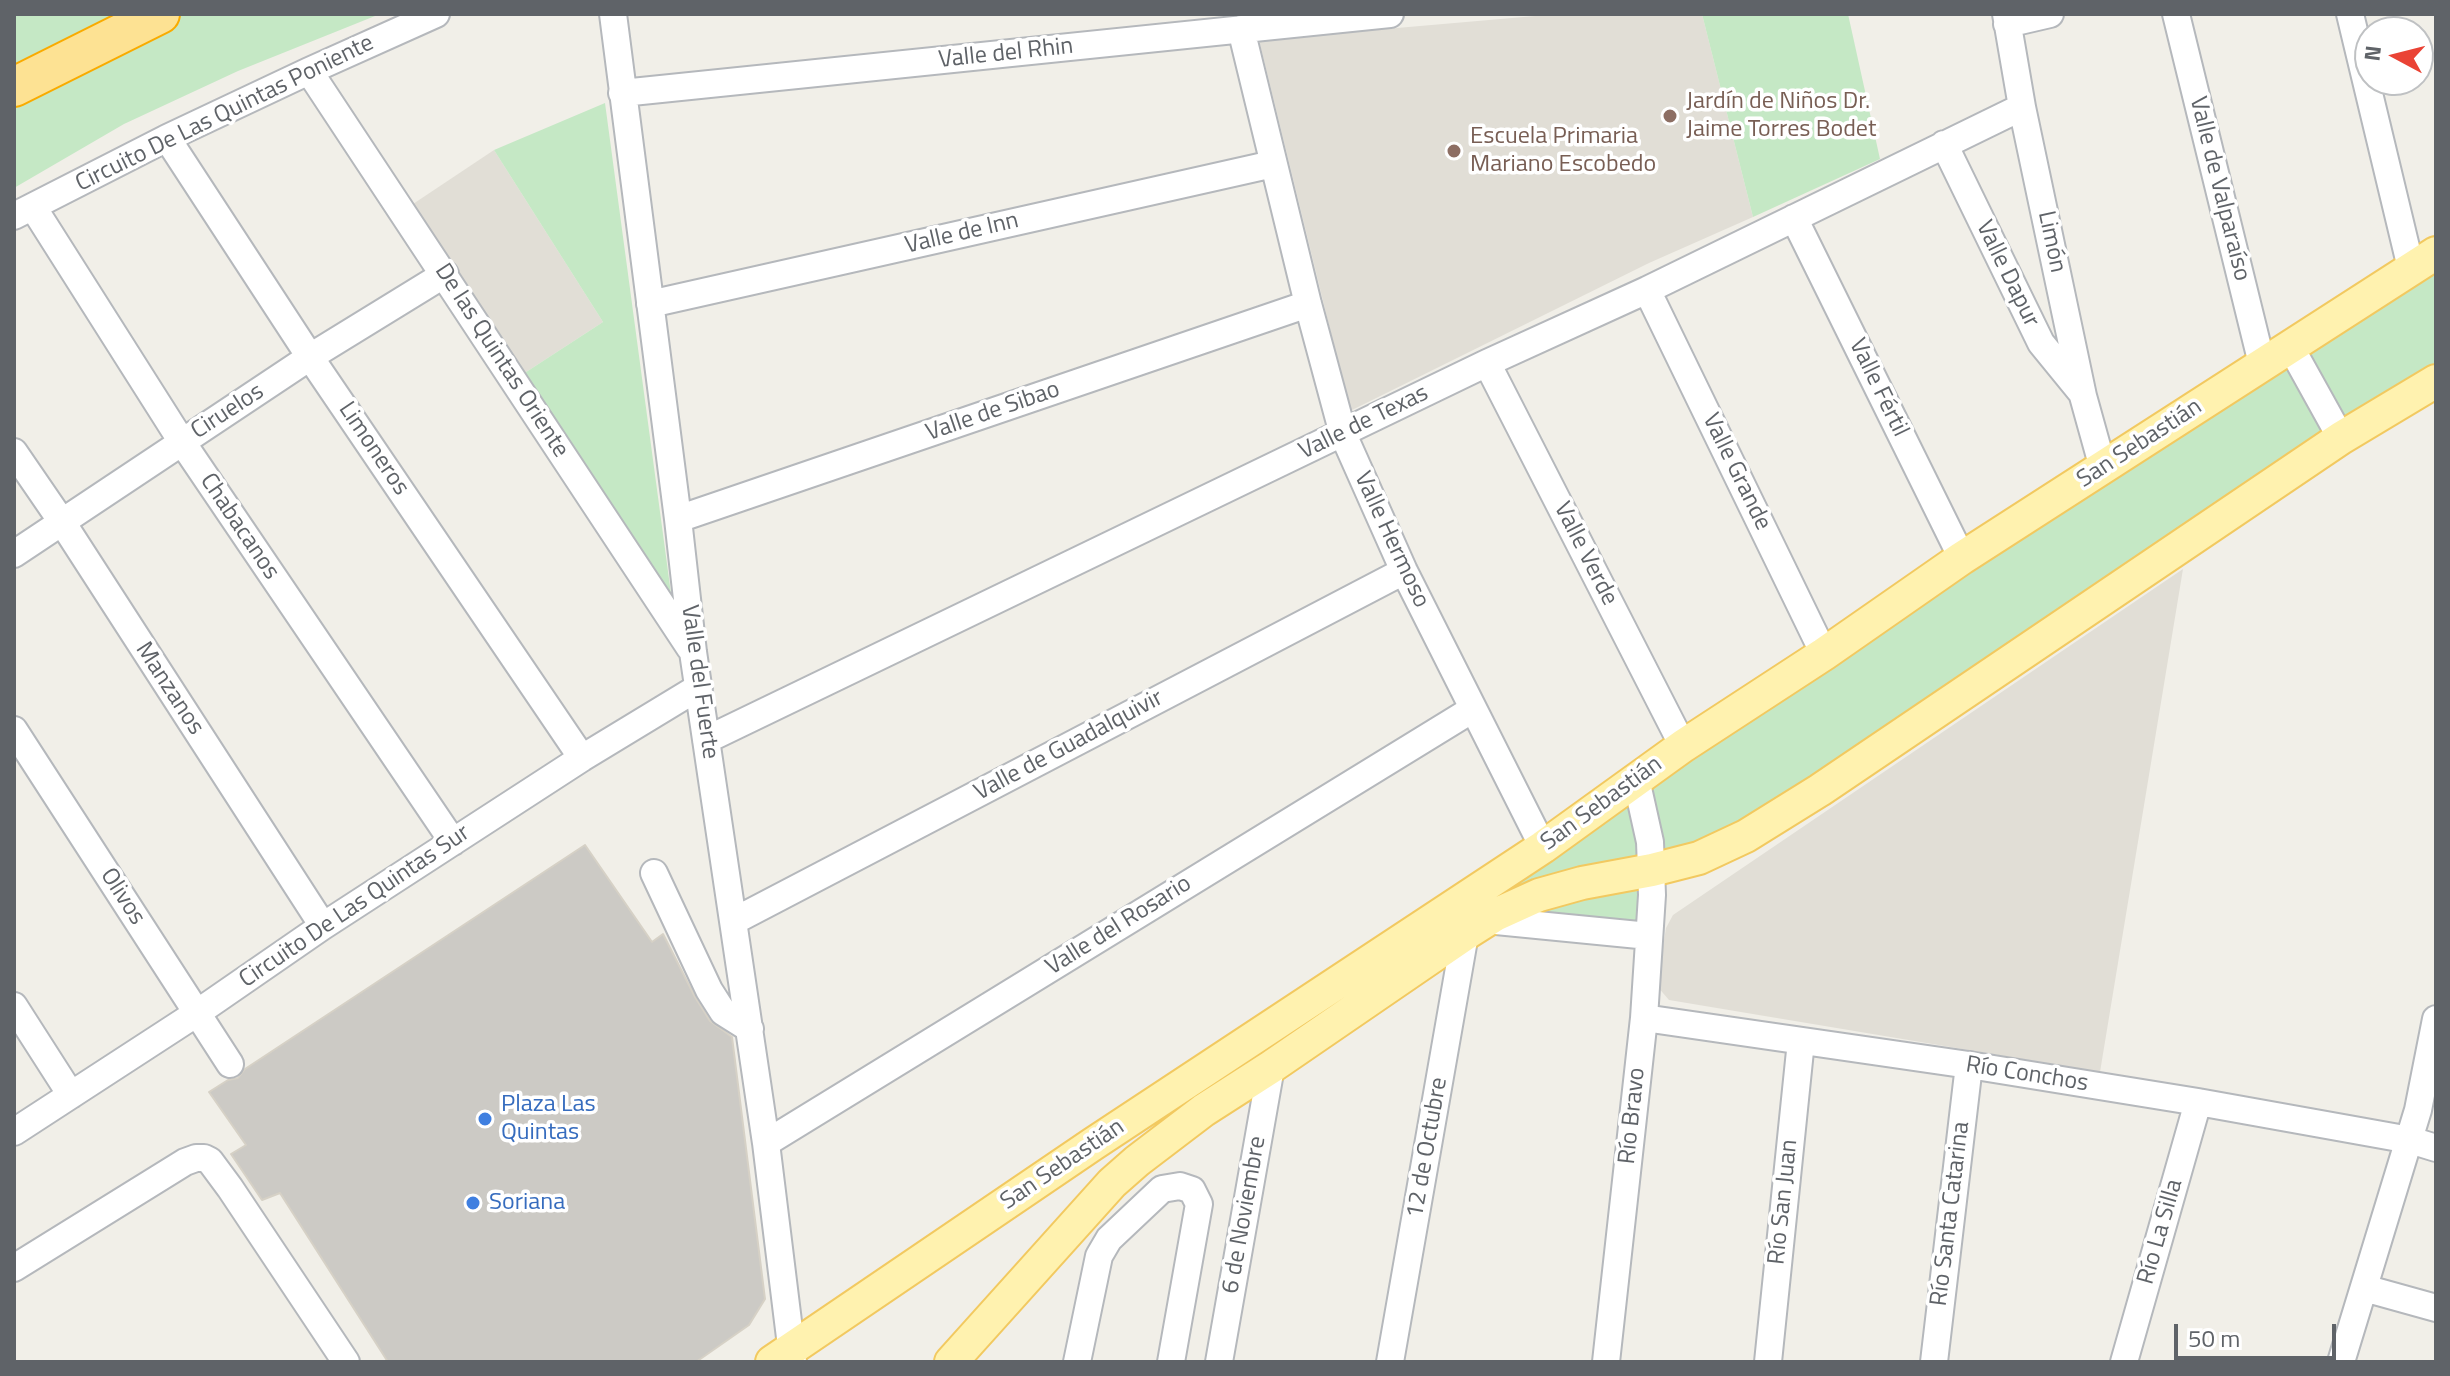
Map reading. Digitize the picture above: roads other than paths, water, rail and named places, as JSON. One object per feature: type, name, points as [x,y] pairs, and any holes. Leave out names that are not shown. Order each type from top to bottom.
[{"type":"highway","points":[[14,87],[160,14]]},
{"type":"main road","name":"San Sebastián","points":[[789,1359],[1093,1144],[1543,847],[1683,746],[1824,654],[1962,558],[2424,261]]},
{"type":"main road","name":"San Sebastián","points":[[951,1362],[1112,1183],[1137,1161],[1204,1110],[1476,927],[1539,895],[1582,883],[1652,870],[1722,849],[1776,818],[2341,438],[2436,381]]},
{"type":"street","name":"Circuito De Las Quintas Poniente","points":[[24,211],[167,138],[436,14]]},
{"type":"street","name":"Valle del Fuerte","points":[[613,14],[693,652],[766,1143],[789,1359]]},
{"type":"street","name":"Valle del Rhin","points":[[622,93],[1153,27],[1241,29],[1322,17],[1390,14]]},
{"type":"street","points":[[2006,19],[2050,14]]},
{"type":"street","name":"Valle de Valparaíso","points":[[2176,14],[2262,364]]},
{"type":"street","points":[[2350,14],[2357,49],[2424,261]]},
{"type":"street","name":"Limón","points":[[2006,19],[2083,396],[2103,468]]},
{"type":"street","name":"Valle Hermoso","points":[[1241,29],[1343,434],[1404,571],[1543,847]]},
{"type":"street","name":"De las Quintas Oriente","points":[[309,71],[693,652]]},
{"type":"street","name":"Valle de Texas","points":[[706,740],[2022,107]]},
{"type":"street","name":"Limoneros","points":[[167,138],[310,357],[582,758]]},
{"type":"street","name":"Valle Dapur","points":[[1944,144],[2041,343],[2083,396]]},
{"type":"street","name":"Valle de Inn","points":[[650,304],[1273,164]]},
{"type":"street","name":"Chabacanos","points":[[24,211],[453,842]]},
{"type":"street","name":"Valle Fértil","points":[[1794,218],[1962,558]]},
{"type":"street","name":"Ciruelos","points":[[14,554],[310,357],[445,274]]},
{"type":"street","name":"Valle Grande","points":[[1647,290],[1824,654]]},
{"type":"street","name":"Valle de Sibao","points":[[678,519],[1308,304]]},
{"type":"street","points":[[2290,346],[2341,438]]},
{"type":"street","name":"Valle Verde","points":[[1487,363],[1683,746]]},
{"type":"street","name":"Manzanos","points":[[14,452],[323,926]]},
{"type":"street","name":"Valle de Guadalquivir","points":[[734,921],[1404,571]]},
{"type":"street","name":"Circuito De Las Quintas Sur","points":[[14,1132],[197,1013],[323,926],[582,758],[699,687]]},
{"type":"street","name":"Valle del Rosario","points":[[766,1143],[1473,709]]},
{"type":"street","name":"Olivos","points":[[14,730],[230,1064]]},
{"type":"street","name":"Río Bravo","points":[[1606,1362],[1644,1018],[1649,936],[1650,842],[1636,779]]},
{"type":"street","points":[[654,873],[709,990],[723,1012],[750,1029]]},
{"type":"street","points":[[1476,927],[1649,936]]},
{"type":"street","name":"12 de Octubre","points":[[1390,1362],[1476,927]]},
{"type":"street","points":[[14,1006],[71,1095]]},
{"type":"street","name":"Río Conchos","points":[[1644,1018],[2198,1102],[2410,1140],[2436,1148]]},
{"type":"street","points":[[2341,1362],[2410,1140],[2436,1019]]},
{"type":"street","name":"Río San Juan","points":[[1768,1362],[1801,1041]]},
{"type":"street","name":"Río Santa Catarina","points":[[1934,1362],[1969,1065]]},
{"type":"street","name":"6 de Noviembre","points":[[1219,1362],[1271,1067]]},
{"type":"street","name":"Río La Silla","points":[[2124,1362],[2198,1102]]},
{"type":"street","points":[[14,1268],[185,1162],[204,1158],[210,1161],[230,1188],[346,1362]]},
{"type":"street","points":[[1073,1357],[1099,1256],[1109,1239],[1162,1189],[1180,1186],[1192,1190],[1199,1204],[1171,1362]]},
{"type":"street","points":[[2364,1288],[2436,1308]]},
{"type":"place","name":"Jardín de Niños Dr. Jaime Torres Bodet","points":[[1670,116]]},
{"type":"place","name":"Escuela Primaria Mariano Escobedo","points":[[1454,151]]},
{"type":"place","name":"Plaza Las Quintas","points":[[485,1119]]},
{"type":"place","name":"Soriana","points":[[473,1203]]}]
